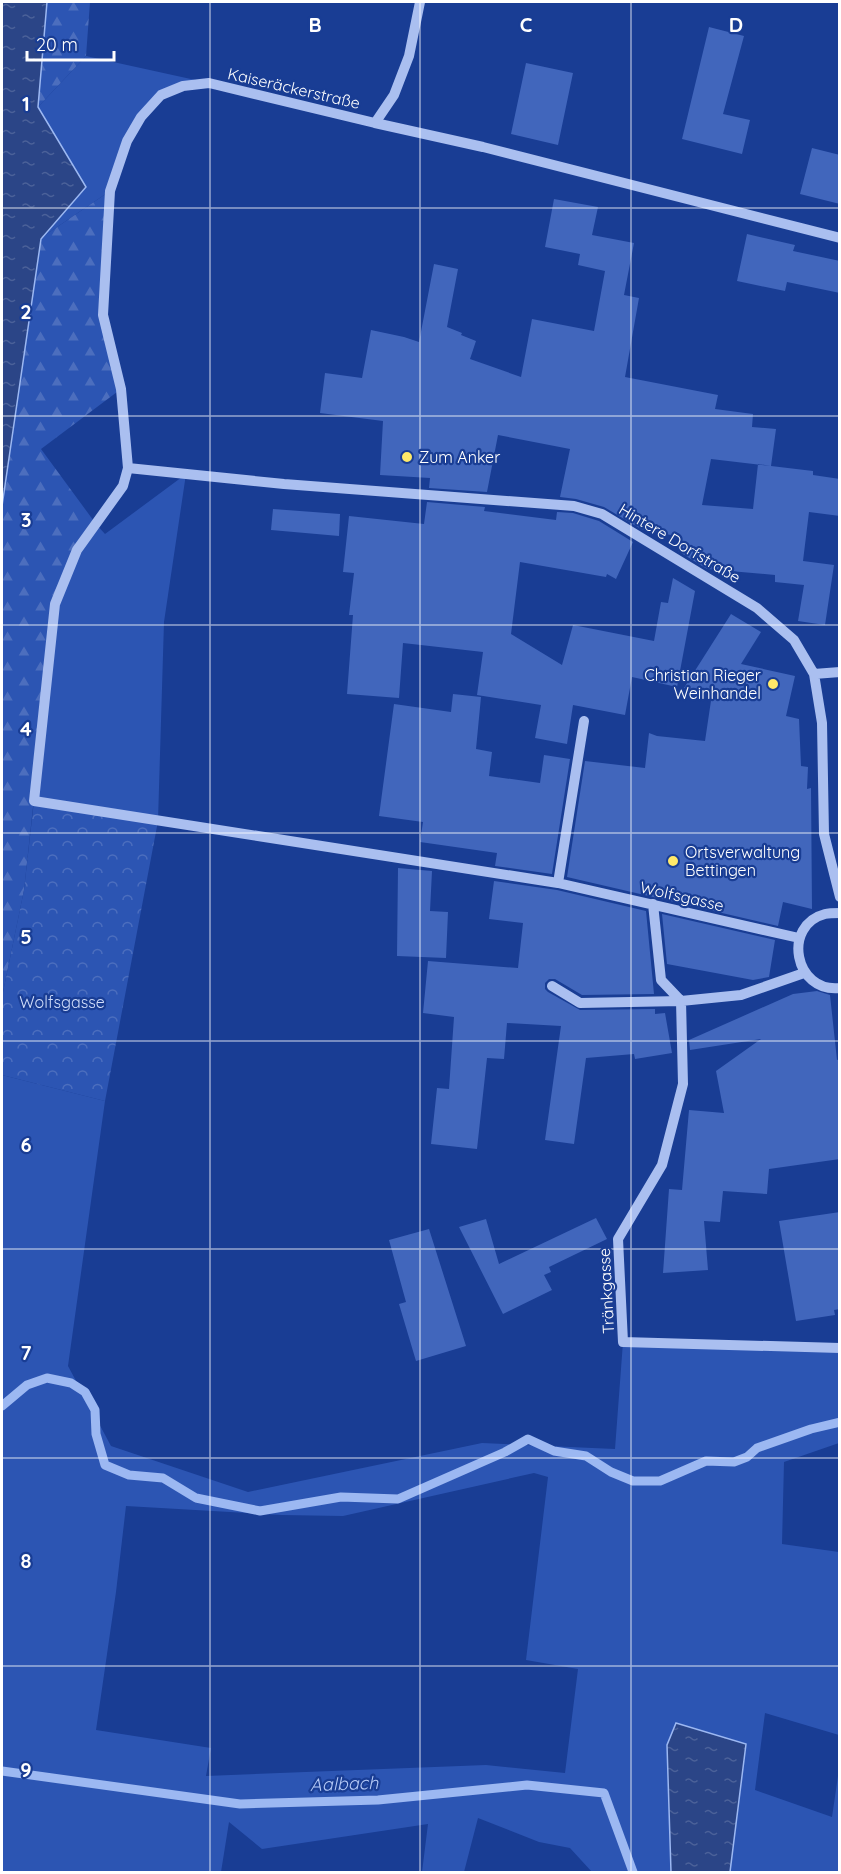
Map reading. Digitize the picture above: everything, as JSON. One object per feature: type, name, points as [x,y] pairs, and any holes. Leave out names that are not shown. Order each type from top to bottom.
[{"type":"street","name":"Kaiseräckerstraße","points":[[375,123],[394,94],[409,56],[420,2]]},
{"type":"street","name":"Kaiseräckerstraße","points":[[33,801],[55,604],[77,550],[123,486],[128,468],[121,388],[103,315],[110,190],[127,141],[141,117],[161,95],[183,86],[209,83],[506,152],[840,238]]},
{"type":"street","name":"Hintere Dorfstraße","points":[[128,468],[284,484],[574,507],[602,514],[757,608],[794,640],[814,674],[822,723],[824,834],[840,897]]},
{"type":"street","points":[[814,674],[840,672]]},
{"type":"street","points":[[558,883],[584,720]]},
{"type":"street","name":"Wolfsgasse","points":[[33,801],[558,883],[799,938]]},
{"type":"street","points":[[653,904],[661,980],[681,1001]]},
{"type":"street","points":[[840,913],[825,914],[809,923],[799,938],[798,956],[804,973],[819,985],[840,988]]},
{"type":"street","points":[[552,986],[580,1003],[681,1001],[741,994],[804,973]]},
{"type":"street","name":"Tränkgasse","points":[[681,1001],[683,1084],[665,1156],[662,1165],[618,1239],[623,1342],[840,1348]]},
{"type":"green space","points":[[47,2],[90,2],[86,56],[38,107]]},
{"type":"green space","points":[[86,56],[209,83],[161,95],[127,141],[110,191],[41,238],[86,187],[38,107]]},
{"type":"green space","points":[[110,191],[103,315],[121,389],[41,449],[96,524],[55,604],[24,890],[2,997],[2,506],[41,238]]},
{"type":"green space","points":[[186,474],[164,622],[158,821],[34,801],[55,604],[96,524],[105,534]]},
{"type":"green space","name":"Wolfsgasse","points":[[34,801],[158,821],[105,1101],[2,1075],[2,997],[24,890]]},
{"type":"green space","points":[[2,1075],[105,1101],[68,1366],[111,1446],[248,1492],[482,1443],[615,1449],[623,1342],[839,1348],[839,1443],[784,1462],[782,1544],[839,1552],[839,1735],[765,1713],[755,1790],[832,1817],[839,1769],[839,1872],[730,1872],[746,1744],[667,1745],[671,1872],[592,1872],[570,1848],[539,1842],[478,1818],[464,1872],[422,1872],[428,1824],[262,1849],[229,1822],[221,1872],[2,1872]],"holes":[[[534,1473],[548,1477],[526,1660],[578,1669],[565,1773],[486,1765],[206,1776],[211,1748],[96,1730],[126,1506],[281,1515],[343,1516]]]},
{"type":"water","points":[[2,2],[47,2],[38,107],[86,187],[41,239],[2,506]]},
{"type":"water","points":[[676,1723],[746,1744],[730,1872],[671,1872],[667,1745]]},
{"type":"building","points":[[709,27],[744,36],[723,114],[750,120],[742,154],[682,139]]},
{"type":"building","points":[[526,63],[573,73],[558,145],[511,134]]},
{"type":"building","points":[[812,148],[840,155],[840,204],[800,194]]},
{"type":"building","points":[[554,199],[598,207],[592,235],[634,243],[624,295],[639,298],[625,377],[718,395],[715,409],[753,414],[752,427],[776,429],[771,466],[813,471],[813,475],[840,479],[840,516],[809,512],[803,561],[834,565],[825,625],[798,621],[804,585],[775,582],[775,575],[707,569],[678,551],[681,537],[641,529],[604,507],[560,497],[570,449],[498,435],[487,492],[429,488],[430,478],[380,475],[383,421],[320,413],[325,373],[362,378],[371,330],[419,342],[434,264],[458,269],[447,327],[476,341],[470,359],[521,377],[532,319],[594,331],[605,271],[578,265],[580,254],[545,247]],"holes":[[[711,459],[758,464],[753,509],[702,505]]]},
{"type":"building","points":[[747,234],[795,245],[793,251],[840,261],[840,293],[787,282],[785,291],[737,281]]},
{"type":"building","points":[[427,502],[485,507],[484,511],[556,520],[557,512],[573,513],[599,521],[633,542],[616,579],[607,574],[606,577],[520,562],[511,634],[562,665],[573,625],[654,641],[661,602],[668,603],[673,578],[695,591],[677,687],[632,677],[625,715],[573,705],[567,744],[535,738],[541,705],[477,695],[483,652],[403,643],[399,698],[347,694],[353,615],[349,615],[354,573],[343,572],[349,516],[424,524]]},
{"type":"building","points":[[273,509],[340,514],[339,536],[271,530]]},
{"type":"building","points":[[731,614],[761,632],[741,664],[795,676],[786,716],[799,719],[801,766],[808,767],[807,789],[811,788],[812,909],[783,902],[778,926],[567,877],[585,761],[645,768],[649,733],[657,736],[705,741],[712,694],[684,688]]},
{"type":"building","points":[[453,694],[481,697],[476,749],[492,752],[489,776],[540,783],[544,755],[570,759],[552,874],[495,866],[497,853],[420,842],[423,822],[379,816],[394,704],[451,712]]},
{"type":"building","points":[[398,868],[432,871],[430,911],[448,912],[446,958],[397,956]]},
{"type":"building","points":[[494,881],[557,890],[646,911],[654,994],[582,995],[555,979],[549,979],[545,983],[545,989],[548,992],[580,1010],[655,1009],[655,1014],[665,1013],[672,1053],[635,1059],[634,1054],[586,1058],[574,1144],[545,1140],[561,1026],[507,1023],[504,1059],[487,1058],[477,1149],[431,1144],[437,1088],[449,1089],[454,1017],[423,1013],[428,961],[518,968],[523,923],[489,919]]},
{"type":"building","points":[[662,914],[775,940],[769,977],[753,980],[667,964]]},
{"type":"building","points":[[817,991],[830,995],[837,1060],[840,1059],[840,1159],[769,1169],[767,1194],[723,1191],[720,1222],[704,1221],[708,1270],[663,1273],[669,1189],[682,1190],[689,1110],[724,1113],[716,1071],[761,1039],[690,1050],[689,1040],[793,994]]},
{"type":"building","points":[[840,1212],[840,1309],[834,1310],[835,1315],[796,1321],[779,1221]]},
{"type":"building","points":[[596,1218],[607,1239],[549,1267],[551,1272],[544,1275],[552,1290],[503,1314],[459,1227],[486,1219],[499,1264]]},
{"type":"building","points":[[429,1229],[466,1346],[416,1361],[399,1304],[406,1302],[389,1240]]},
{"type":"waterway","points":[[2,1406],[27,1385],[47,1378],[71,1383],[85,1392],[95,1410],[96,1434],[105,1465],[129,1475],[163,1478],[196,1498],[260,1511],[341,1497],[398,1499],[505,1452],[528,1439],[554,1451],[586,1456],[611,1472],[633,1481],[660,1481],[706,1461],[734,1462],[747,1457],[757,1448],[811,1429],[840,1422]]},
{"type":"waterway","name":"Aalbach","points":[[2,1771],[240,1804],[378,1800],[527,1785],[604,1793],[633,1872]]},
{"type":"place","name":"Zum Anker","points":[[407,457]]},
{"type":"place","name":"Christian Rieger Weinhandel","points":[[773,684]]},
{"type":"place","name":"Ortsverwaltung Bettingen","points":[[673,861]]}]
